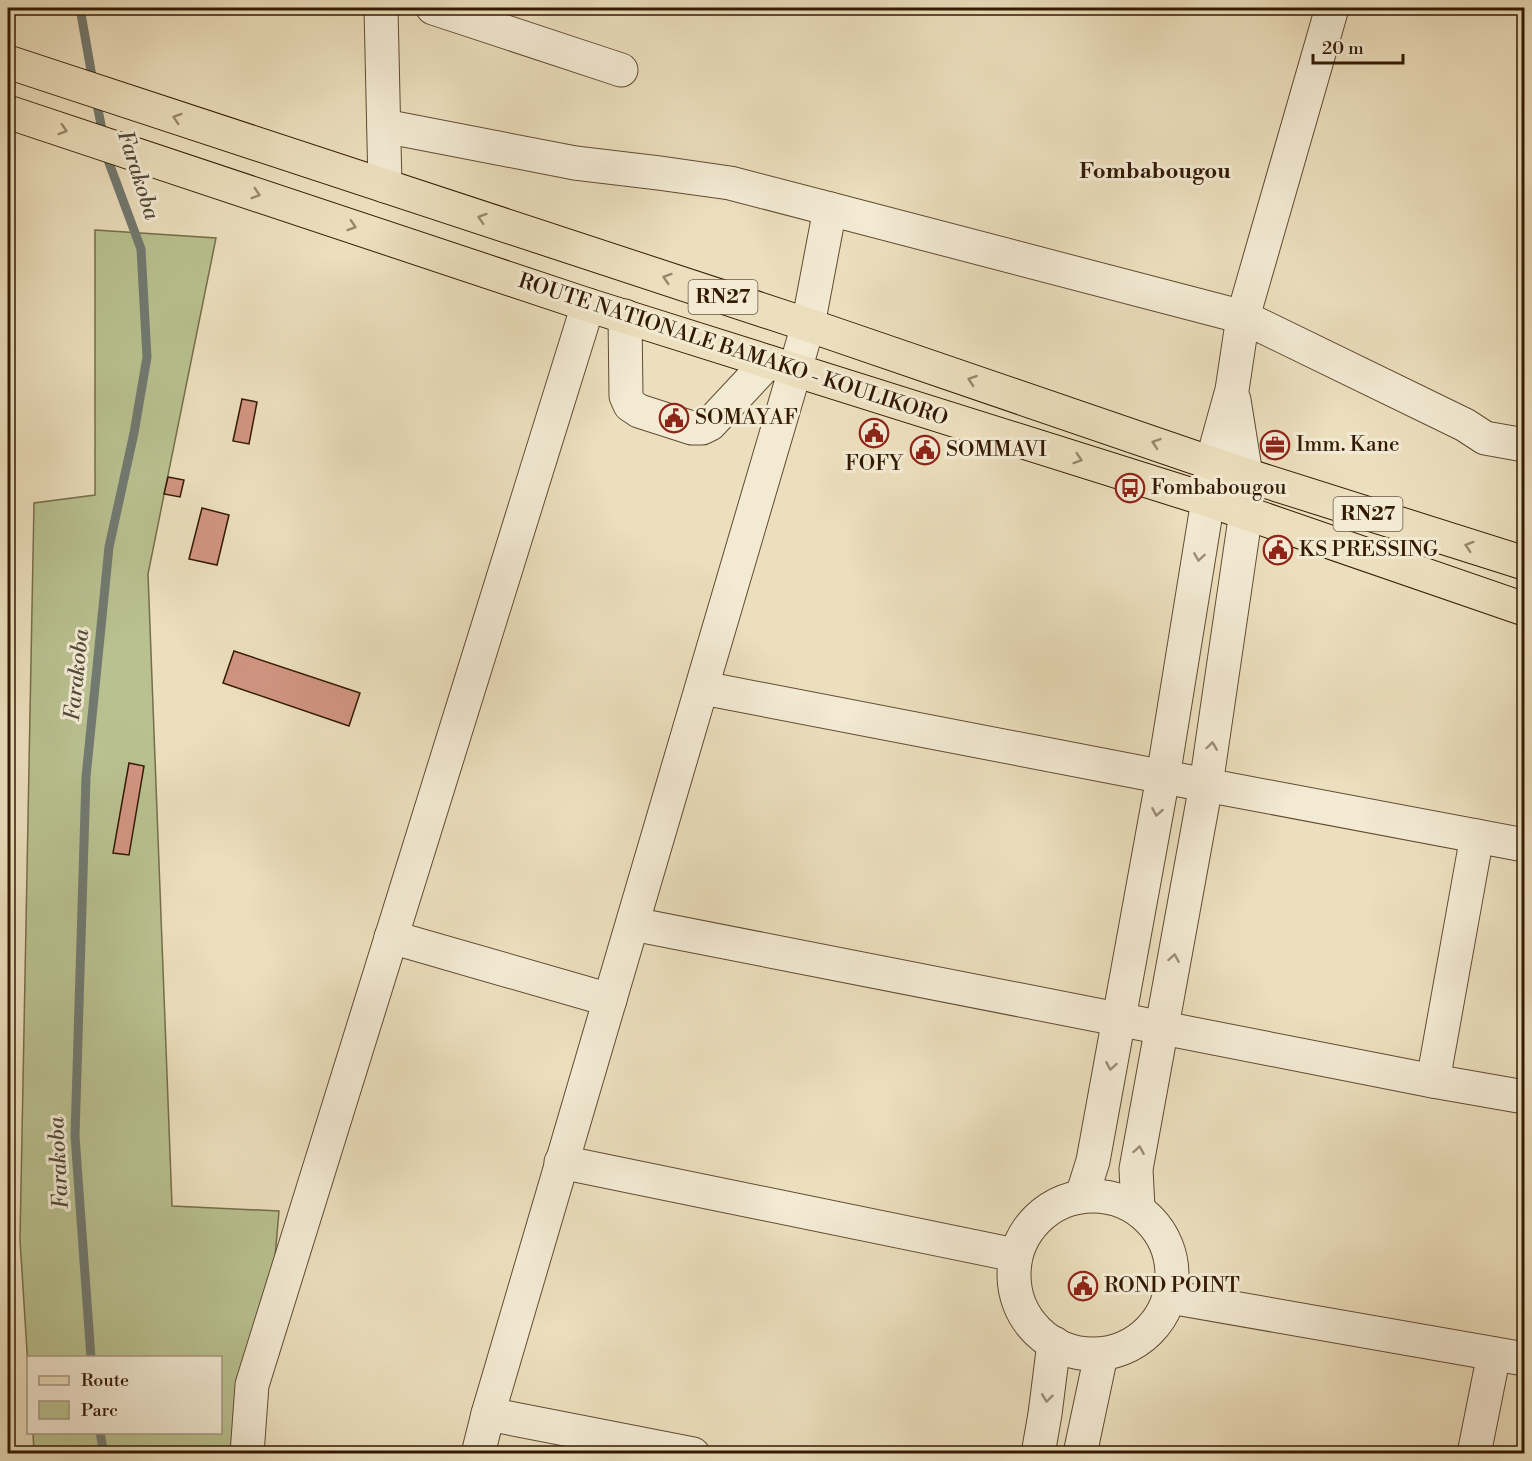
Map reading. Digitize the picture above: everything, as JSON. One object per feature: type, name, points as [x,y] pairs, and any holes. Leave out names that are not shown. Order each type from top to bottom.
[{"type":"main road","name":"RN27","points":[[10,63],[808,325],[1246,475],[1524,563]]},
{"type":"main road","name":"ROUTE NATIONALE BAMAKO - KOULIKORO","points":[[8,112],[588,305],[1245,512],[1524,609]]},
{"type":"street","points":[[381,8],[386,186]]},
{"type":"street","points":[[433,8],[621,70]]},
{"type":"street","points":[[1082,1196],[1093,1161],[1164,777],[1212,462],[1232,390],[1243,317],[1332,8]]},
{"type":"street","points":[[384,126],[575,163],[730,183],[1243,317],[1465,425],[1485,438],[1524,445]]},
{"type":"street","points":[[625,316],[626,396],[630,405],[639,411],[692,428],[702,428],[710,424],[781,366],[808,325],[830,208]]},
{"type":"street","points":[[247,1454],[252,1385],[588,305]]},
{"type":"street","points":[[478,1454],[561,1162],[703,688],[781,366]]},
{"type":"street","points":[[1138,1208],[1136,1169],[1206,785],[1245,512],[1246,475],[1232,390]]},
{"type":"street","points":[[703,688],[1524,845]]},
{"type":"street","points":[[1433,1081],[1477,836]]},
{"type":"street","points":[[633,924],[1524,1097]]},
{"type":"street","points":[[391,937],[610,1000]]},
{"type":"street","points":[[561,1162],[1015,1255]]},
{"type":"street","points":[[1082,1196],[1112,1197],[1138,1208],[1162,1234],[1173,1265],[1170,1297],[1162,1317],[1138,1342],[1101,1355],[1065,1350],[1034,1329],[1014,1293],[1015,1255],[1032,1222],[1055,1204],[1082,1196]]},
{"type":"street","points":[[1170,1297],[1509,1356],[1474,1454]]},
{"type":"street","points":[[1038,1454],[1054,1343]]},
{"type":"street","points":[[1080,1454],[1101,1355]]},
{"type":"street","points":[[488,1414],[693,1454]]},
{"type":"green space","points":[[95,230],[216,238],[148,574],[172,1206],[279,1211],[258,1453],[34,1453],[33,1434],[222,1434],[222,1356],[27,1356],[20,1240],[34,503],[95,495]]},
{"type":"building","points":[[242,399],[257,402],[249,444],[233,441]]},
{"type":"building","points":[[168,477],[184,480],[180,497],[164,494]]},
{"type":"building","points":[[202,508],[229,515],[217,565],[189,559]]},
{"type":"building","points":[[234,651],[360,693],[349,726],[223,683]]},
{"type":"building","points":[[129,763],[144,766],[129,855],[113,853]]},
{"type":"waterway","name":"Farakoba","points":[[80,8],[93,82]]},
{"type":"waterway","name":"Farakoba","points":[[96,99],[103,135]]},
{"type":"waterway","name":"Farakoba","points":[[91,1356],[75,1136],[86,777],[109,547],[134,433],[147,357],[141,249],[106,152]]},
{"type":"waterway","name":"Farakoba","points":[[100,1434],[104,1454]]},
{"type":"place","name":"SOMAYAF","points":[[674,418]]},
{"type":"place","name":"FOFY","points":[[874,433]]},
{"type":"place","name":"Imm. Kane","points":[[1275,445]]},
{"type":"place","name":"SOMMAVI","points":[[925,450]]},
{"type":"place","name":"Fombabougou","points":[[1130,488]]},
{"type":"place","name":"KS PRESSING","points":[[1278,550]]},
{"type":"place","name":"ROND POINT","points":[[1083,1286]]},
{"type":"district","name":"Fombabougou","points":[[1155,171]]}]
